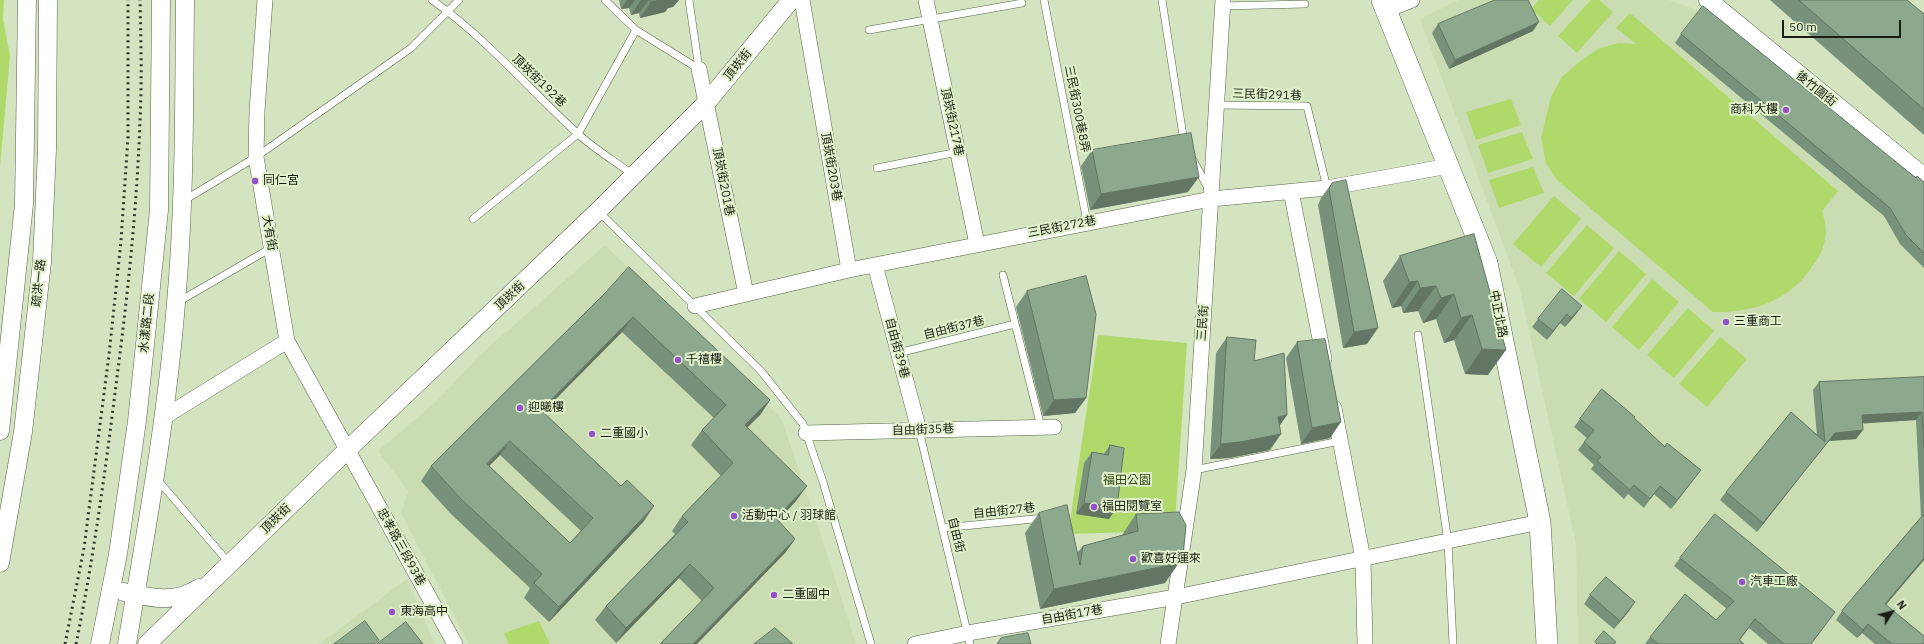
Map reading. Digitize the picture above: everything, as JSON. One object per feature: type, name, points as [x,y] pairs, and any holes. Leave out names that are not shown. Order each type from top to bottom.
[{"type":"main road","name":"中正北路","points":[[1385,5],[1487,263],[1540,522],[1546,644]]},
{"type":"street","name":"疏洪一路","points":[[0,431],[24,204],[27,0]]},
{"type":"street","name":"疏洪一路","points":[[0,563],[23,432],[42,262],[47,149],[48,0]]},
{"type":"street","name":"水漾路二段","points":[[100,644],[118,554],[137,420],[159,210],[161,0]]},
{"type":"street","points":[[127,644],[164,417],[176,303],[182,202],[185,0]]},
{"type":"street","name":"大有街","points":[[265,0],[257,112],[256,157],[287,341],[348,450]]},
{"type":"street","name":"頂崁街","points":[[147,644],[598,211],[707,102],[791,0]]},
{"type":"street","name":"頂崁街203巷","points":[[802,0],[849,270]]},
{"type":"street","name":"頂崁街217巷","points":[[926,0],[977,244]]},
{"type":"street","points":[[1385,5],[1412,0]]},
{"type":"street","name":"後竹圍街","points":[[1708,0],[1924,178]]},
{"type":"street","name":"三民街","points":[[1168,644],[1194,470],[1223,3]]},
{"type":"street","name":"頂崁街201巷","points":[[699,69],[746,294]]},
{"type":"street","name":"三民街272巷","points":[[875,265],[1211,196],[1327,188],[1449,166]]},
{"type":"street","points":[[1291,191],[1326,371]]},
{"type":"street","points":[[694,306],[875,265]]},
{"type":"street","name":"自由街39巷","points":[[875,265],[919,430]]},
{"type":"street","points":[[164,417],[287,341]]},
{"type":"street","points":[[1331,394],[1363,559],[1365,644]]},
{"type":"street","name":"自由街35巷","points":[[806,433],[1048,427]]},
{"type":"street","name":"忠孝路三段93巷","points":[[348,450],[455,644]]},
{"type":"street","name":"自由街17巷","points":[[915,644],[969,638],[1448,542],[1540,522]]},
{"type":"street","name":"頂崁街","points":[[111,589],[164,599],[187,596],[215,578]]},
{"type":"lane","name":"頂崁街192巷","points":[[432,0],[482,41],[578,134],[633,175]]},
{"type":"lane","points":[[182,202],[256,157],[411,48],[459,0]]},
{"type":"lane","points":[[605,0],[636,30],[699,69]]},
{"type":"lane","points":[[689,0],[699,69]]},
{"type":"lane","name":"三民街300巷8弄","points":[[1044,0],[1087,222]]},
{"type":"lane","points":[[1162,0],[1185,144],[1211,196]]},
{"type":"lane","points":[[869,30],[1022,3]]},
{"type":"lane","points":[[1223,3],[1306,4]]},
{"type":"lane","points":[[474,219],[578,134],[636,30]]},
{"type":"lane","name":"三民街291巷","points":[[1217,105],[1307,106],[1327,188]]},
{"type":"lane","points":[[877,168],[958,152]]},
{"type":"lane","points":[[598,211],[760,371],[803,424],[823,482],[871,644]]},
{"type":"lane","points":[[176,303],[271,248]]},
{"type":"lane","name":"自由街35巷","points":[[1002,275],[1015,324],[1048,427]]},
{"type":"lane","name":"自由街37巷","points":[[898,353],[1015,324]]},
{"type":"lane","points":[[1418,335],[1448,542],[1453,644]]},
{"type":"lane","name":"自由街","points":[[919,430],[969,638]]},
{"type":"lane","points":[[1194,470],[1340,441]]},
{"type":"lane","points":[[155,476],[230,564]]},
{"type":"lane","name":"自由街27巷","points":[[943,528],[1052,517]]},
{"type":"shaded area","name":"三重商工","points":[[1459,0],[1669,0],[1696,10],[1924,193],[1924,644],[1578,644],[1576,544],[1520,290],[1420,19]]},
{"type":"shaded area","name":"二重國小","points":[[605,245],[781,418],[856,644],[469,644],[401,513],[408,491],[378,451],[438,400],[479,356]]},
{"type":"shaded area","name":"東海高中","points":[[407,579],[435,644],[319,644]]},
{"type":"green space","points":[[0,0],[4,0],[3,19],[10,56],[0,167]]},
{"type":"green space","points":[[1539,0],[1573,0],[1550,26],[1531,9]]},
{"type":"green space","points":[[1591,0],[1599,0],[1613,12],[1577,53],[1558,36]]},
{"type":"green space","points":[[1630,13],[1838,191],[1822,211],[1826,232],[1825,241],[1819,257],[1805,276],[1794,287],[1771,302],[1743,310],[1713,312],[1557,180],[1546,163],[1541,138],[1551,97],[1562,77],[1579,62],[1598,49],[1619,43],[1636,44],[1616,28]]},
{"type":"green space","points":[[1511,99],[1521,125],[1476,140],[1466,112]]},
{"type":"green space","points":[[1522,132],[1533,159],[1488,173],[1478,145]]},
{"type":"green space","points":[[1533,167],[1544,193],[1499,208],[1489,180]]},
{"type":"green space","points":[[1554,196],[1581,219],[1541,267],[1513,244]]},
{"type":"green space","points":[[1587,225],[1614,248],[1574,296],[1546,273]]},
{"type":"green space","points":[[1619,251],[1646,274],[1606,322],[1579,299]]},
{"type":"green space","points":[[1652,279],[1679,302],[1639,350],[1612,327]]},
{"type":"green space","points":[[1688,308],[1714,331],[1674,378],[1647,355]]},
{"type":"green space","name":"福田公園","points":[[1098,335],[1187,343],[1174,537],[1132,532],[1068,534]]},
{"type":"green space","points":[[1720,337],[1747,359],[1707,407],[1679,384]]},
{"type":"green space","points":[[539,621],[550,644],[509,644],[504,633]]},
{"type":"building","points":[[650,0],[661,0],[651,2]]},
{"type":"building","points":[[1495,0],[1528,0],[1539,22],[1455,60],[1438,24]]},
{"type":"building","points":[[1799,0],[1907,0],[1924,14],[1924,109]]},
{"type":"building","points":[[1703,6],[1916,178],[1917,176],[1924,182],[1924,253],[1906,235],[1890,208],[1681,34]]},
{"type":"building","points":[[1191,133],[1199,177],[1101,194],[1092,150]]},
{"type":"building","points":[[1346,180],[1378,328],[1354,332],[1329,189],[1332,183]]},
{"type":"building","points":[[1474,234],[1506,350],[1482,349],[1472,315],[1461,318],[1454,294],[1441,298],[1436,286],[1420,288],[1418,281],[1409,282],[1400,256]]},
{"type":"building","points":[[629,267],[770,400],[745,425],[807,486],[776,518],[795,539],[693,644],[660,644],[714,588],[690,564],[626,628],[606,606],[688,522],[682,516],[733,463],[702,430],[726,405],[633,317],[541,410],[621,486],[627,480],[654,506],[559,607],[534,583],[542,574],[461,499],[431,466],[606,292]],"holes":[[[510,441],[593,518],[570,543],[487,464]]]},
{"type":"building","points":[[1086,276],[1096,314],[1086,398],[1054,400],[1027,291]]},
{"type":"building","points":[[1562,289],[1582,306],[1571,318],[1567,314],[1553,331],[1538,319]]},
{"type":"building","points":[[1227,337],[1256,340],[1254,361],[1284,353],[1287,415],[1278,417],[1281,434],[1221,444]]},
{"type":"building","points":[[1325,339],[1341,422],[1312,428],[1297,342]]},
{"type":"building","points":[[1924,377],[1924,448],[1922,412],[1862,415],[1863,430],[1835,433],[1763,523],[1726,492],[1791,412],[1825,442],[1819,382]]},
{"type":"building","points":[[1602,389],[1635,417],[1634,418],[1665,447],[1667,443],[1701,470],[1677,500],[1660,486],[1650,499],[1634,485],[1630,490],[1597,461],[1601,457],[1584,442],[1594,430],[1580,419]]},
{"type":"building","points":[[1110,445],[1124,448],[1117,507],[1084,503],[1092,452],[1108,455]]},
{"type":"building","points":[[1067,505],[1080,565],[1083,546],[1138,531],[1136,514],[1179,512],[1186,525],[1183,557],[1179,563],[1054,589],[1039,513]]},
{"type":"building","name":"汽車工廠","points":[[1715,514],[1835,612],[1811,644],[1784,644],[1755,619],[1739,640],[1744,644],[1658,644],[1650,637],[1685,594],[1716,620],[1734,601],[1680,558]]},
{"type":"building","points":[[1924,514],[1924,558],[1885,604],[1924,636],[1924,644],[1892,644],[1868,624],[1863,630],[1842,611]]},
{"type":"building","points":[[1606,577],[1635,602],[1620,621],[1590,595]]},
{"type":"building","points":[[365,621],[379,640],[374,644],[334,644]]},
{"type":"building","points":[[406,622],[423,644],[377,644]]},
{"type":"building","points":[[775,628],[793,644],[754,644]]},
{"type":"building","points":[[1604,631],[1616,642],[1614,644],[1597,644],[1595,642]]},
{"type":"building","points":[[1028,633],[1031,644],[997,644],[1001,638]]},
{"type":"railway","points":[[65,644],[84,548],[109,355],[121,241],[128,137],[128,0]]},
{"type":"railway","points":[[76,644],[99,511],[113,410],[128,281],[137,185],[140,121],[140,0]]},
{"type":"place","name":"商科大樓","points":[[1786,110]]},
{"type":"place","name":"同仁宮","points":[[255,181]]},
{"type":"place","name":"三重商工","points":[[1726,322]]},
{"type":"place","name":"千禧樓","points":[[678,360]]},
{"type":"place","name":"迎曦樓","points":[[520,408]]},
{"type":"place","name":"二重國小","points":[[592,434]]},
{"type":"place","name":"福田閱覽室","points":[[1094,507]]},
{"type":"place","name":"活動中心 / 羽球館","points":[[734,516]]},
{"type":"place","name":"歡喜好運來","points":[[1133,559]]},
{"type":"place","name":"汽車工廠","points":[[1742,582]]},
{"type":"place","name":"二重國中","points":[[774,595]]},
{"type":"place","name":"東海高中","points":[[392,612]]}]
